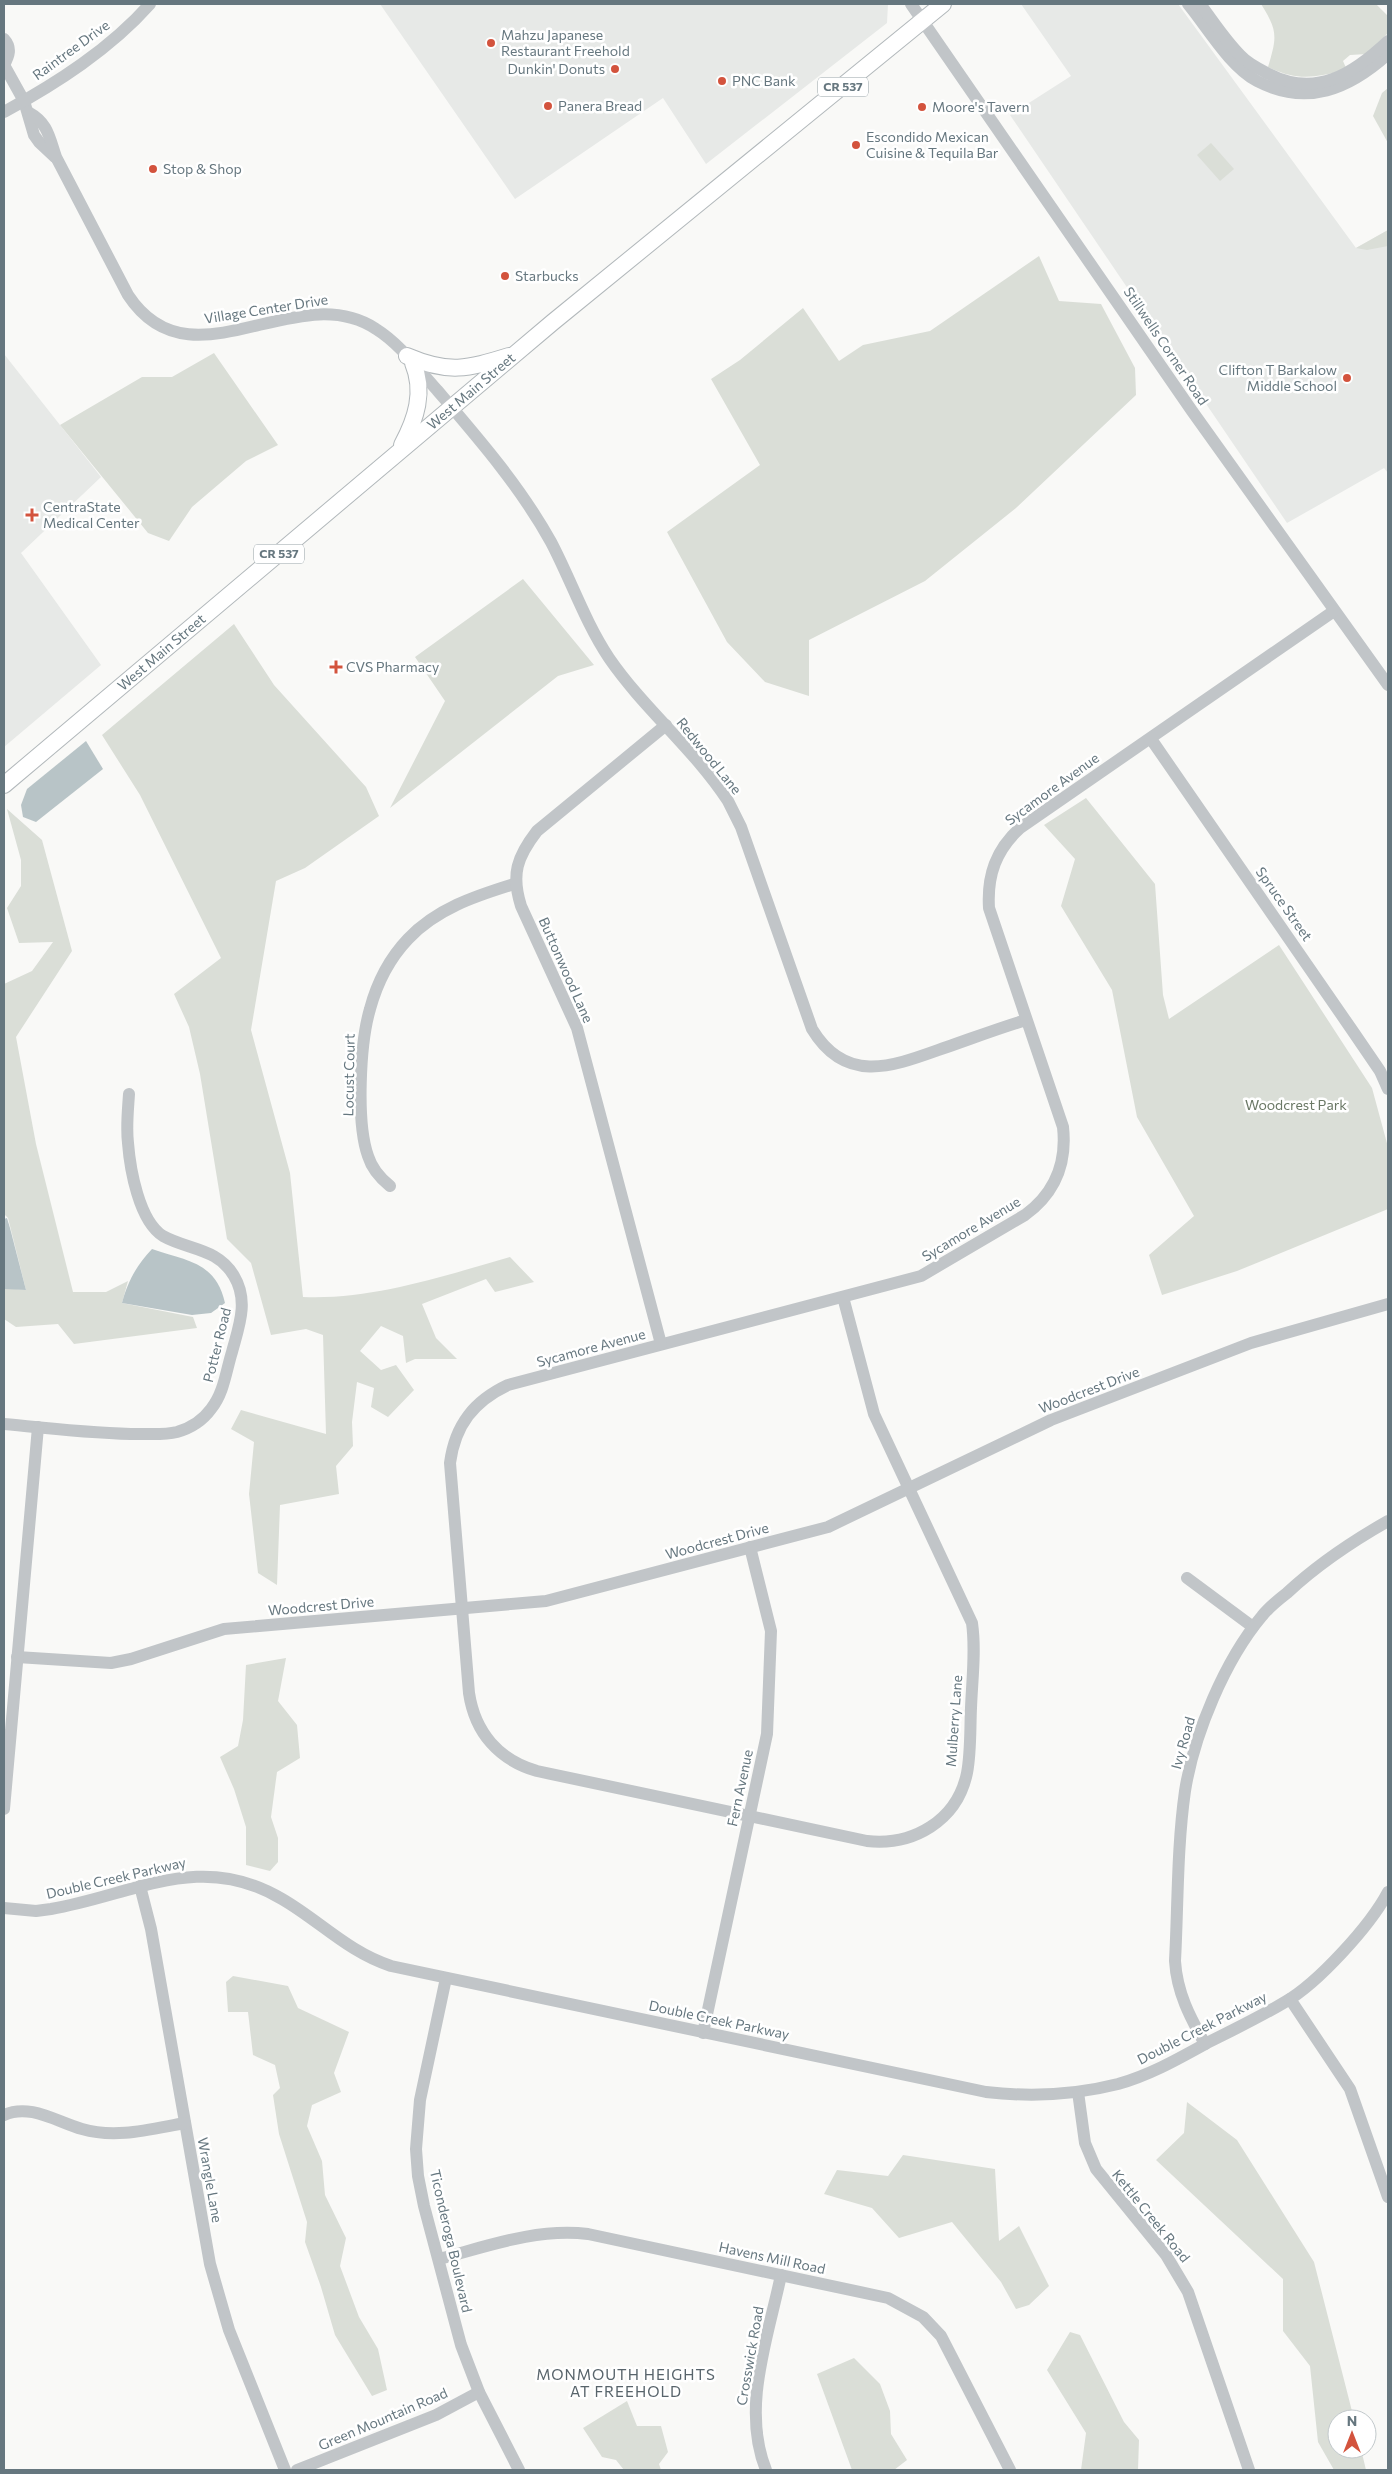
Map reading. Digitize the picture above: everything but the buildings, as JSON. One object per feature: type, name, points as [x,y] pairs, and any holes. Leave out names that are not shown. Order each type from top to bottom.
[{"type":"main road","name":"West Main Street","points":[[4,785],[168,650],[451,407],[943,4]]},
{"type":"main road","points":[[410,359],[456,368],[470,368],[518,353]]},
{"type":"main road","points":[[397,454],[410,429],[416,411],[419,384],[410,359]]},
{"type":"street","name":"Raintree Drive","points":[[4,112],[26,106],[93,55],[150,4]]},
{"type":"street","name":"Stillwells Corner Road","points":[[911,4],[1192,411],[1388,685]]},
{"type":"street","points":[[1188,4],[1231,59],[1256,80],[1297,95],[1339,88],[1368,73],[1388,54]]},
{"type":"street","points":[[1200,4],[1241,57],[1254,67],[1279,80],[1301,85],[1329,82],[1350,72],[1373,56],[1388,41]]},
{"type":"street","points":[[4,39],[9,48],[9,55],[4,65]]},
{"type":"street","name":"Village Center Drive","points":[[4,65],[26,106],[30,125],[39,142],[56,157],[128,295],[140,311],[154,322],[176,332],[201,336],[279,320],[336,313],[361,320],[376,329],[410,359],[451,407]]},
{"type":"street","name":"Redwood Lane","points":[[451,407],[504,471],[533,511],[609,658],[721,790],[734,812],[812,1029],[832,1053],[854,1065],[887,1067],[1026,1020]]},
{"type":"street","name":"Sycamore Avenue","points":[[494,1747],[477,1724],[470,1704],[450,1463],[456,1437],[468,1414],[486,1397],[508,1385],[928,1273],[1025,1215],[1048,1194],[1062,1166],[1065,1143],[1063,1126],[989,908],[989,882],[997,856],[1020,828],[1334,611]]},
{"type":"street","points":[[514,884],[519,862],[528,843],[537,831],[666,725]]},
{"type":"street","name":"Spruce Street","points":[[1151,739],[1358,1038],[1380,1071],[1388,1090]]},
{"type":"street","name":"Locust Court","points":[[390,1186],[376,1173],[368,1156],[362,1116],[362,1063],[365,1028],[378,986],[387,966],[400,947],[433,918],[465,901],[514,884]]},
{"type":"street","name":"Buttonwood Lane","points":[[514,884],[521,906],[577,1028],[661,1344]]},
{"type":"street","name":"Potter Road","points":[[4,1424],[108,1433],[171,1433],[193,1426],[212,1409],[218,1399],[238,1331],[242,1296],[233,1274],[215,1256],[163,1236],[152,1226],[144,1214],[128,1144],[129,1094]]},
{"type":"street","name":"Mulberry Lane","points":[[494,1747],[511,1760],[537,1771],[867,1841],[887,1842],[913,1837],[932,1826],[947,1813],[960,1794],[968,1765],[974,1647],[972,1624],[874,1414],[843,1297]]},
{"type":"street","name":"Woodcrest Drive","points":[[17,1657],[111,1663],[131,1659],[224,1629],[546,1601],[828,1527],[1051,1420],[1251,1343],[1388,1304]]},
{"type":"street","points":[[4,1809],[38,1427]]},
{"type":"street","name":"Ivy Road","points":[[1205,2044],[1185,2007],[1176,1978],[1175,1961],[1184,1806],[1193,1755],[1202,1726],[1217,1690],[1253,1627],[1263,1614],[1316,1566],[1348,1544],[1388,1521]]},
{"type":"street","name":"Fern Avenue","points":[[703,2033],[766,1734],[772,1642],[769,1621],[750,1547]]},
{"type":"street","points":[[1187,1578],[1253,1627]]},
{"type":"street","name":"Double Creek Parkway","points":[[4,1908],[36,1911],[51,1909],[140,1886],[193,1876],[223,1878],[247,1883],[283,1899],[339,1941],[365,1956],[391,1966],[986,2092],[1016,2095],[1078,2092],[1118,2083],[1149,2073],[1290,1999],[1334,1960],[1354,1939],[1388,1892]]},
{"type":"street","name":"Wrangle Lane","points":[[140,1886],[152,1929],[210,2264],[218,2298],[285,2470]]},
{"type":"street","name":"Ticonderoga Boulevard","points":[[446,1978],[420,2100],[417,2141],[418,2176],[424,2206],[461,2345],[479,2392],[519,2470]]},
{"type":"street","points":[[1290,1999],[1350,2089],[1388,2197]]},
{"type":"street","name":"Kettle Creek Road","points":[[1078,2092],[1085,2143],[1096,2170],[1166,2255],[1188,2292],[1249,2470]]},
{"type":"street","points":[[4,2114],[26,2111],[80,2129],[106,2133],[126,2133],[185,2123]]},
{"type":"street","name":"Havens Mill Road","points":[[438,2259],[532,2234],[568,2231],[888,2298],[922,2317],[941,2336],[950,2350],[1010,2470]]},
{"type":"street","name":"Crosswick Road","points":[[766,2470],[756,2441],[756,2402],[781,2275]]},
{"type":"street","name":"Green Mountain Road","points":[[297,2470],[436,2415],[479,2392]]},
{"type":"shaded area","points":[[380,4],[888,4],[887,23],[706,164],[663,98],[515,199]]},
{"type":"shaded area","points":[[1021,4],[1178,4],[1356,248],[1388,230],[1388,473],[1384,468],[1287,523],[1010,115],[1071,76]]},
{"type":"shaded area","name":"CentraState Medical Center","points":[[4,354],[101,477],[21,553],[101,665],[4,747]]},
{"type":"shaded area","points":[[86,741],[103,769],[36,822],[23,817],[21,805],[27,789]]},
{"type":"shaded area","points":[[7,1218],[26,1290],[4,1289],[4,1219]]},
{"type":"shaded area","points":[[152,1249],[198,1265],[207,1271],[221,1289],[225,1303],[211,1313],[192,1315],[122,1303],[133,1274]]},
{"type":"green space","points":[[1261,4],[1376,4],[1388,16],[1388,33],[1367,54],[1350,55],[1343,61],[1347,70],[1307,77],[1289,75],[1268,67],[1273,48],[1274,34],[1271,21]]},
{"type":"green space","points":[[1388,88],[1388,143],[1373,116],[1382,93]]},
{"type":"green space","points":[[1211,143],[1234,169],[1220,181],[1197,155]]},
{"type":"green space","points":[[1388,230],[1388,246],[1367,250],[1356,248]]},
{"type":"green space","points":[[1039,256],[1059,301],[1101,304],[1135,368],[1136,395],[1016,508],[925,581],[809,640],[809,696],[765,682],[727,642],[667,532],[760,465],[711,379],[740,360],[803,308],[839,361],[863,345],[930,331]]},
{"type":"green space","points":[[214,353],[278,445],[246,461],[192,507],[169,541],[148,533],[60,425],[142,377],[172,377]]},
{"type":"green space","points":[[523,579],[594,665],[558,676],[390,808],[445,701],[415,657]]},
{"type":"green space","points":[[234,624],[274,685],[366,787],[379,816],[305,868],[276,881],[251,1030],[290,1173],[303,1297],[329,1297],[382,1291],[434,1279],[510,1257],[534,1282],[495,1292],[486,1279],[422,1304],[436,1338],[457,1359],[415,1359],[406,1363],[403,1336],[381,1326],[360,1351],[381,1370],[396,1365],[414,1390],[388,1417],[371,1407],[374,1388],[357,1382],[352,1422],[353,1446],[336,1466],[339,1494],[280,1505],[277,1585],[258,1573],[249,1494],[254,1442],[231,1429],[241,1410],[326,1434],[323,1335],[306,1329],[271,1335],[251,1263],[227,1239],[200,1074],[189,1027],[174,994],[221,958],[140,795],[102,735]]},
{"type":"green space","name":"Woodcrest Park","points":[[1086,798],[1155,884],[1163,995],[1169,1019],[1279,945],[1372,1088],[1388,1147],[1388,1209],[1237,1271],[1162,1295],[1149,1255],[1194,1216],[1137,1117],[1112,990],[1061,906],[1075,859],[1044,825]]},
{"type":"green space","points":[[7,809],[42,840],[72,951],[16,1037],[36,1144],[73,1292],[106,1292],[128,1281],[122,1303],[193,1317],[197,1328],[74,1344],[58,1324],[16,1327],[4,1319],[4,1288],[26,1290],[8,1218],[4,1214],[4,984],[32,971],[53,942],[19,943],[7,908],[21,886],[21,860]]},
{"type":"green space","points":[[286,1658],[278,1701],[297,1725],[300,1758],[277,1772],[271,1817],[278,1838],[278,1862],[270,1871],[246,1865],[246,1827],[234,1789],[220,1757],[238,1746],[243,1720],[246,1665]]},
{"type":"green space","points":[[233,1976],[288,1986],[298,2008],[349,2032],[334,2073],[341,2092],[312,2105],[307,2126],[322,2161],[325,2195],[346,2238],[340,2266],[359,2317],[378,2349],[387,2390],[372,2396],[335,2335],[305,2242],[307,2222],[279,2134],[273,2095],[280,2088],[275,2065],[253,2055],[248,2012],[228,2012],[226,1982]]},
{"type":"green space","points":[[1187,2102],[1237,2140],[1314,2262],[1351,2409],[1327,2409],[1327,2458],[1318,2442],[1310,2366],[1283,2331],[1283,2279],[1156,2160],[1184,2133]]},
{"type":"green space","points":[[903,2155],[995,2169],[999,2241],[1019,2226],[1049,2286],[1029,2305],[1016,2309],[1001,2282],[952,2222],[899,2238],[872,2208],[824,2194],[837,2170],[888,2176]]},
{"type":"green space","points":[[1070,2332],[1080,2335],[1124,2422],[1139,2440],[1138,2470],[1081,2470],[1086,2433],[1047,2370]]},
{"type":"green space","points":[[854,2358],[880,2384],[890,2411],[891,2434],[907,2460],[894,2470],[852,2470],[817,2374]]},
{"type":"green space","points":[[627,2401],[637,2426],[661,2426],[668,2452],[659,2464],[661,2470],[624,2470],[616,2460],[602,2457],[583,2428]]},
{"type":"green space","points":[[1328,2459],[1363,2459],[1366,2470],[1334,2470]]},
{"type":"place","name":"Mahzu Japanese Restaurant Freehold","points":[[491,43]]},
{"type":"place","name":"Dunkin' Donuts","points":[[615,69]]},
{"type":"place","name":"PNC Bank","points":[[722,81]]},
{"type":"place","name":"Panera Bread","points":[[548,106]]},
{"type":"place","name":"Moore's Tavern","points":[[922,107]]},
{"type":"place","name":"Escondido Mexican Cuisine & Tequila Bar","points":[[856,145]]},
{"type":"place","name":"Stop & Shop","points":[[153,169]]},
{"type":"place","name":"Starbucks","points":[[505,276]]},
{"type":"place","name":"Clifton T Barkalow Middle School","points":[[1347,378]]},
{"type":"place","name":"CentraState Medical Center","points":[[32,515]]},
{"type":"place","name":"CVS Pharmacy","points":[[336,667]]},
{"type":"district","name":"MONMOUTH HEIGHTS AT FREEHOLD","points":[[626,2384]]}]
